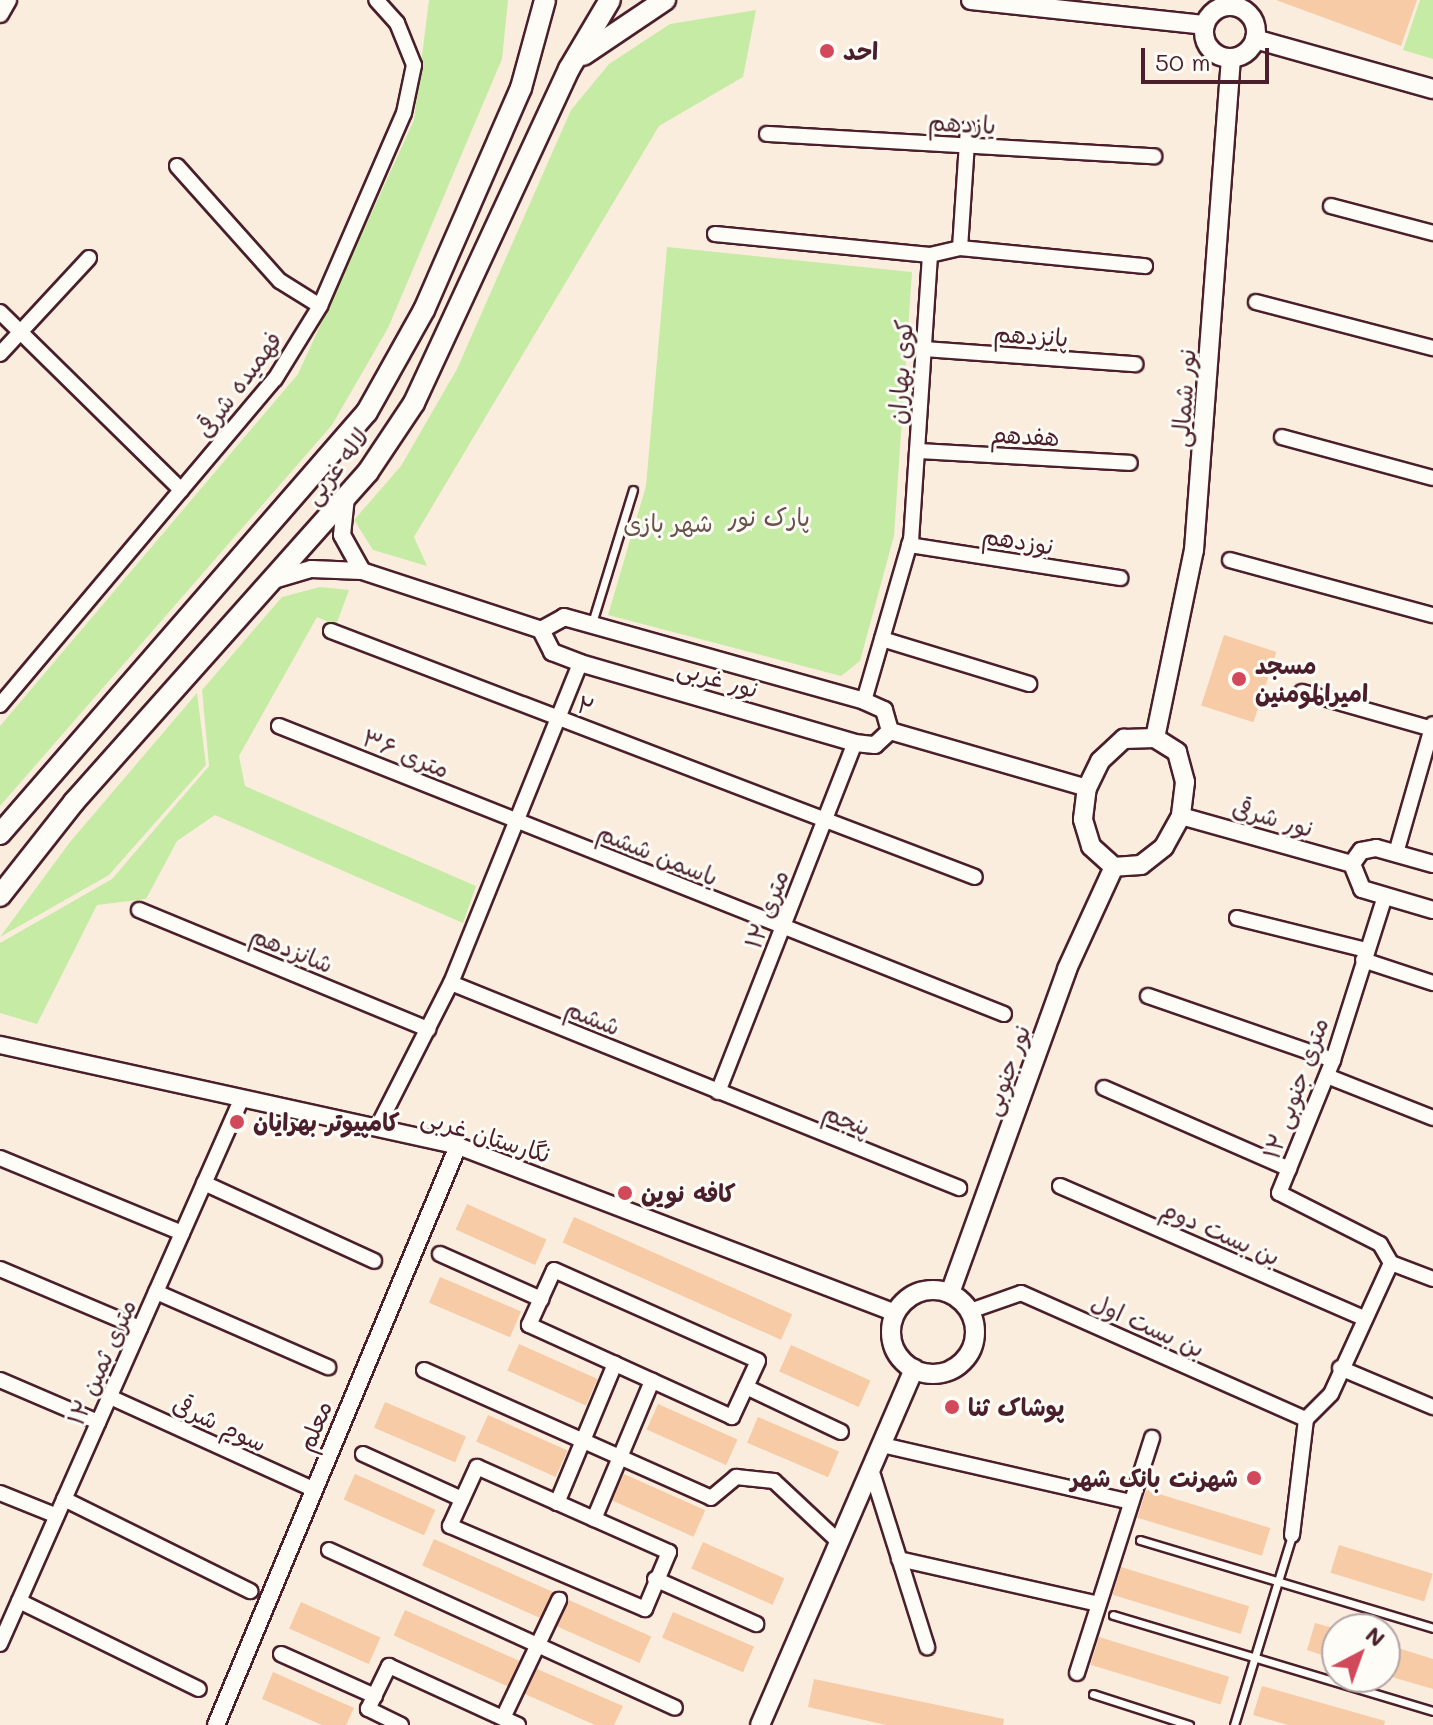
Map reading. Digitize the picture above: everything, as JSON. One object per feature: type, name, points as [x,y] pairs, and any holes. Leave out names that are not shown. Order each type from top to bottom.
[{"type":"main road","name":"لاله غربی","points":[[0,834],[367,412],[424,310],[515,102],[545,0]]},
{"type":"main road","name":"لاله غربی","points":[[0,896],[270,581],[346,499],[414,403],[569,69],[610,0]]},
{"type":"main road","points":[[569,69],[665,0]]},
{"type":"main road","points":[[971,0],[1204,25],[1228,3],[1250,16],[1255,39]]},
{"type":"main road","points":[[1204,25],[1209,49],[1231,58],[1255,39]]},
{"type":"main road","points":[[1255,39],[1433,89]]},
{"type":"main road","name":"نور شمالی","points":[[1155,738],[1194,550],[1231,58]]},
{"type":"main road","points":[[1155,738],[1177,752],[1185,782],[1181,816],[1164,847],[1141,865],[1114,867],[1091,846],[1083,819],[1087,788],[1100,761],[1124,739],[1155,738]]},
{"type":"main road","name":"نور جنوبی","points":[[950,1293],[1067,969],[1114,867]]},
{"type":"main road","points":[[925,1290],[950,1293],[970,1311],[975,1337],[964,1360],[941,1373],[914,1369],[896,1351],[895,1313],[925,1290]]},
{"type":"main road","points":[[760,1725],[914,1369]]},
{"type":"street","points":[[0,14],[8,0]]},
{"type":"street","name":"فهمیده شرقی","points":[[0,705],[275,379],[320,306],[404,113],[414,65],[397,23],[376,0]]},
{"type":"street","points":[[960,248],[968,129]]},
{"type":"street","name":"یازدهم","points":[[767,134],[1154,156]]},
{"type":"street","points":[[177,166],[280,281],[320,306]]},
{"type":"street","points":[[1331,206],[1433,233]]},
{"type":"street","points":[[715,234],[930,255],[960,248],[1145,266]]},
{"type":"street","name":"کوی بهاران","points":[[864,701],[909,545],[930,255]]},
{"type":"street","points":[[0,354],[89,258]]},
{"type":"street","points":[[1256,302],[1433,348]]},
{"type":"street","points":[[0,312],[181,490]]},
{"type":"street","name":"پانزدهم","points":[[924,349],[1135,364]]},
{"type":"street","points":[[1282,437],[1433,478]]},
{"type":"street","name":"هفدهم","points":[[917,451],[1130,463]]},
{"type":"street","points":[[346,499],[342,535],[362,571]]},
{"type":"street","name":"نوزدهم","points":[[909,545],[1120,578]]},
{"type":"street","points":[[1230,560],[1433,615]]},
{"type":"street","name":"نور غربی","points":[[270,581],[311,569],[362,571],[541,630],[552,652],[580,663],[855,743]]},
{"type":"street","name":"نور غربی","points":[[541,630],[564,617],[592,623],[864,701]]},
{"type":"street","name":"۲","points":[[331,631],[975,877]]},
{"type":"street","points":[[882,639],[1029,684]]},
{"type":"street","points":[[377,1128],[451,983],[580,663]]},
{"type":"street","points":[[1302,692],[1433,727],[1396,853]]},
{"type":"street","points":[[864,701],[884,710],[890,731]]},
{"type":"street","name":"۳۶ متری","points":[[279,726],[516,822]]},
{"type":"street","points":[[855,743],[875,745],[890,731]]},
{"type":"street","points":[[890,731],[1087,788]]},
{"type":"street","name":"۱۲ متری","points":[[718,1092],[855,743]]},
{"type":"street","name":"نور شرقی","points":[[1181,816],[1352,864]]},
{"type":"street","name":"یاسمن ششم","points":[[516,822],[783,927]]},
{"type":"street","points":[[1433,864],[1396,853],[1361,851],[1352,864],[1362,889],[1433,910]]},
{"type":"street","name":"۱۲ متری جنوبی","points":[[1385,896],[1333,1060],[1279,1193],[1380,1244],[1391,1263]]},
{"type":"street","name":"شانزدهم","points":[[139,910],[428,1029]]},
{"type":"street","points":[[1237,918],[1364,955],[1433,983]]},
{"type":"street","points":[[783,927],[1004,1014]]},
{"type":"street","name":"ششم","points":[[451,983],[718,1092]]},
{"type":"street","points":[[1148,996],[1333,1060]]},
{"type":"street","name":"نگارستان غربی","points":[[0,1045],[458,1146],[895,1313]]},
{"type":"street","points":[[1327,1076],[1433,1118]]},
{"type":"street","points":[[1104,1088],[1289,1169]]},
{"type":"street","name":"پنجم","points":[[718,1092],[959,1188]]},
{"type":"street","name":"۱۲ متری ثمین","points":[[0,1644],[11,1607],[57,1516],[242,1098]]},
{"type":"street","name":"معلم","points":[[216,1725],[458,1146]]},
{"type":"street","points":[[0,1158],[182,1233]]},
{"type":"street","points":[[204,1183],[374,1261]]},
{"type":"street","name":"بن بست دوم","points":[[1060,1186],[1364,1318]]},
{"type":"street","points":[[440,1254],[541,1299]]},
{"type":"street","points":[[1292,1535],[1292,1498],[1306,1419],[1331,1394],[1340,1368],[1391,1263],[1433,1279]]},
{"type":"street","points":[[0,1269],[140,1328]]},
{"type":"street","points":[[554,1270],[758,1361],[732,1417],[529,1325],[541,1299],[554,1270]]},
{"type":"street","points":[[156,1292],[328,1367]]},
{"type":"street","name":"بن بست اول","points":[[970,1311],[1021,1293],[1306,1419]]},
{"type":"street","points":[[557,1503],[615,1364]]},
{"type":"street","points":[[1340,1368],[1433,1407]]},
{"type":"street","points":[[424,1370],[711,1498],[736,1477],[774,1481],[839,1542]]},
{"type":"street","points":[[0,1380],[98,1422]]},
{"type":"street","points":[[594,1519],[617,1456],[652,1381]]},
{"type":"street","points":[[746,1387],[841,1432]]},
{"type":"street","name":"سوم شرقی","points":[[110,1397],[313,1489]]},
{"type":"street","points":[[1077,1673],[1152,1438]]},
{"type":"street","points":[[882,1445],[1131,1502]]},
{"type":"street","points":[[363,1454],[462,1499]]},
{"type":"street","points":[[477,1467],[557,1503],[669,1552],[655,1579],[645,1609],[450,1526],[477,1467]]},
{"type":"street","points":[[871,1469],[927,1647]]},
{"type":"street","points":[[0,1493],[57,1516]]},
{"type":"street","points":[[64,1499],[250,1591]]},
{"type":"street","points":[[329,1550],[675,1708]]},
{"type":"street","points":[[899,1559],[1098,1604]]},
{"type":"street","points":[[655,1579],[756,1624]]},
{"type":"street","points":[[503,1718],[559,1600]]},
{"type":"street","points":[[11,1607],[199,1689]]},
{"type":"street","points":[[281,1654],[375,1696]]},
{"type":"street","points":[[401,1725],[368,1709],[389,1666],[518,1725]]},
{"type":"lane","points":[[592,623],[633,490]]},
{"type":"lane","points":[[1234,1725],[1292,1535]]},
{"type":"lane","points":[[1140,1540],[1433,1628]]},
{"type":"lane","points":[[1113,1615],[1253,1661],[1433,1711]]},
{"type":"lane","points":[[1093,1694],[1189,1725]]},
{"type":"green space","points":[[429,0],[508,0],[502,59],[388,328],[332,425],[0,806],[0,726],[298,374],[414,120]]},
{"type":"green space","points":[[1420,0],[1433,0],[1433,59],[1403,50]]},
{"type":"green space","points":[[756,10],[743,77],[659,126],[414,537],[427,566],[373,550],[354,520],[401,466],[457,369],[571,110],[609,64],[670,24]]},
{"type":"green space","name":"پارک نور","points":[[667,247],[912,272],[894,536],[860,661],[841,676],[608,615],[646,486]]},
{"type":"green space","points":[[320,587],[349,590],[336,625],[317,617],[239,756],[245,786],[476,886],[463,923],[215,815],[177,841],[146,899],[97,905],[37,1024],[0,1013],[0,943],[112,879],[209,766],[202,690],[282,597]]},
{"type":"green space","points":[[197,693],[206,765],[109,875],[0,937],[70,842]]},
{"type":"building","points":[[1276,0],[1417,0],[1401,46]]},
{"type":"building","name":"مسجد امیرالمومنین","points":[[1224,635],[1276,652],[1253,722],[1201,705]]},
{"type":"building","points":[[467,1204],[546,1239],[535,1265],[456,1230]]},
{"type":"building","points":[[574,1217],[792,1314],[781,1340],[563,1243]]},
{"type":"building","points":[[440,1277],[521,1311],[510,1337],[429,1303]]},
{"type":"building","points":[[519,1344],[598,1379],[586,1405],[507,1370]]},
{"type":"building","points":[[791,1345],[870,1380],[859,1407],[779,1371]]},
{"type":"building","points":[[385,1402],[466,1436],[455,1462],[374,1428]]},
{"type":"building","points":[[658,1404],[737,1439],[726,1465],[647,1430]]},
{"type":"building","points":[[488,1415],[567,1450],[556,1477],[476,1441]]},
{"type":"building","points":[[758,1417],[839,1451],[828,1477],[747,1443]]},
{"type":"building","points":[[355,1474],[435,1510],[424,1535],[344,1500]]},
{"type":"building","points":[[624,1474],[705,1510],[694,1537],[612,1500]]},
{"type":"building","points":[[1146,1490],[1270,1528],[1262,1556],[1138,1518]]},
{"type":"building","points":[[434,1539],[554,1592],[542,1619],[422,1565]]},
{"type":"building","points":[[703,1542],[784,1578],[773,1605],[691,1568]]},
{"type":"building","points":[[1339,1545],[1433,1574],[1424,1601],[1331,1573]]},
{"type":"building","points":[[1121,1567],[1249,1606],[1241,1634],[1113,1595]]},
{"type":"building","points":[[569,1600],[651,1637],[639,1663],[557,1626]]},
{"type":"building","points":[[301,1602],[380,1637],[369,1664],[289,1628]]},
{"type":"building","points":[[405,1610],[519,1661],[508,1686],[394,1636]]},
{"type":"building","points":[[673,1612],[754,1646],[743,1672],[662,1638]]},
{"type":"building","points":[[1315,1623],[1321,1625],[1321,1655],[1307,1650]]},
{"type":"building","points":[[1099,1637],[1229,1677],[1221,1704],[1091,1665]]},
{"type":"building","points":[[1401,1649],[1433,1659],[1433,1689],[1401,1680]]},
{"type":"building","points":[[537,1669],[623,1706],[614,1725],[595,1725],[525,1694]]},
{"type":"building","points":[[273,1672],[354,1708],[346,1725],[322,1725],[262,1699]]},
{"type":"building","points":[[814,1679],[1004,1719],[1003,1725],[886,1725],[808,1707]]},
{"type":"building","points":[[1262,1686],[1385,1721],[1384,1725],[1288,1725],[1253,1715]]},
{"type":"place","name":"احد","points":[[827,51]]},
{"type":"place","name":"مسجد امیرالمومنین","points":[[1239,679]]},
{"type":"place","name":"کامپیوتر بهرایان","points":[[237,1122]]},
{"type":"place","name":"کافه نوین","points":[[625,1193]]},
{"type":"place","name":"پوشاک ثنا","points":[[952,1407]]},
{"type":"place","name":"شهرنت بانک شهر","points":[[1254,1478]]},
{"type":"park label","name":"شهر بازی","points":[[668,523]]}]
